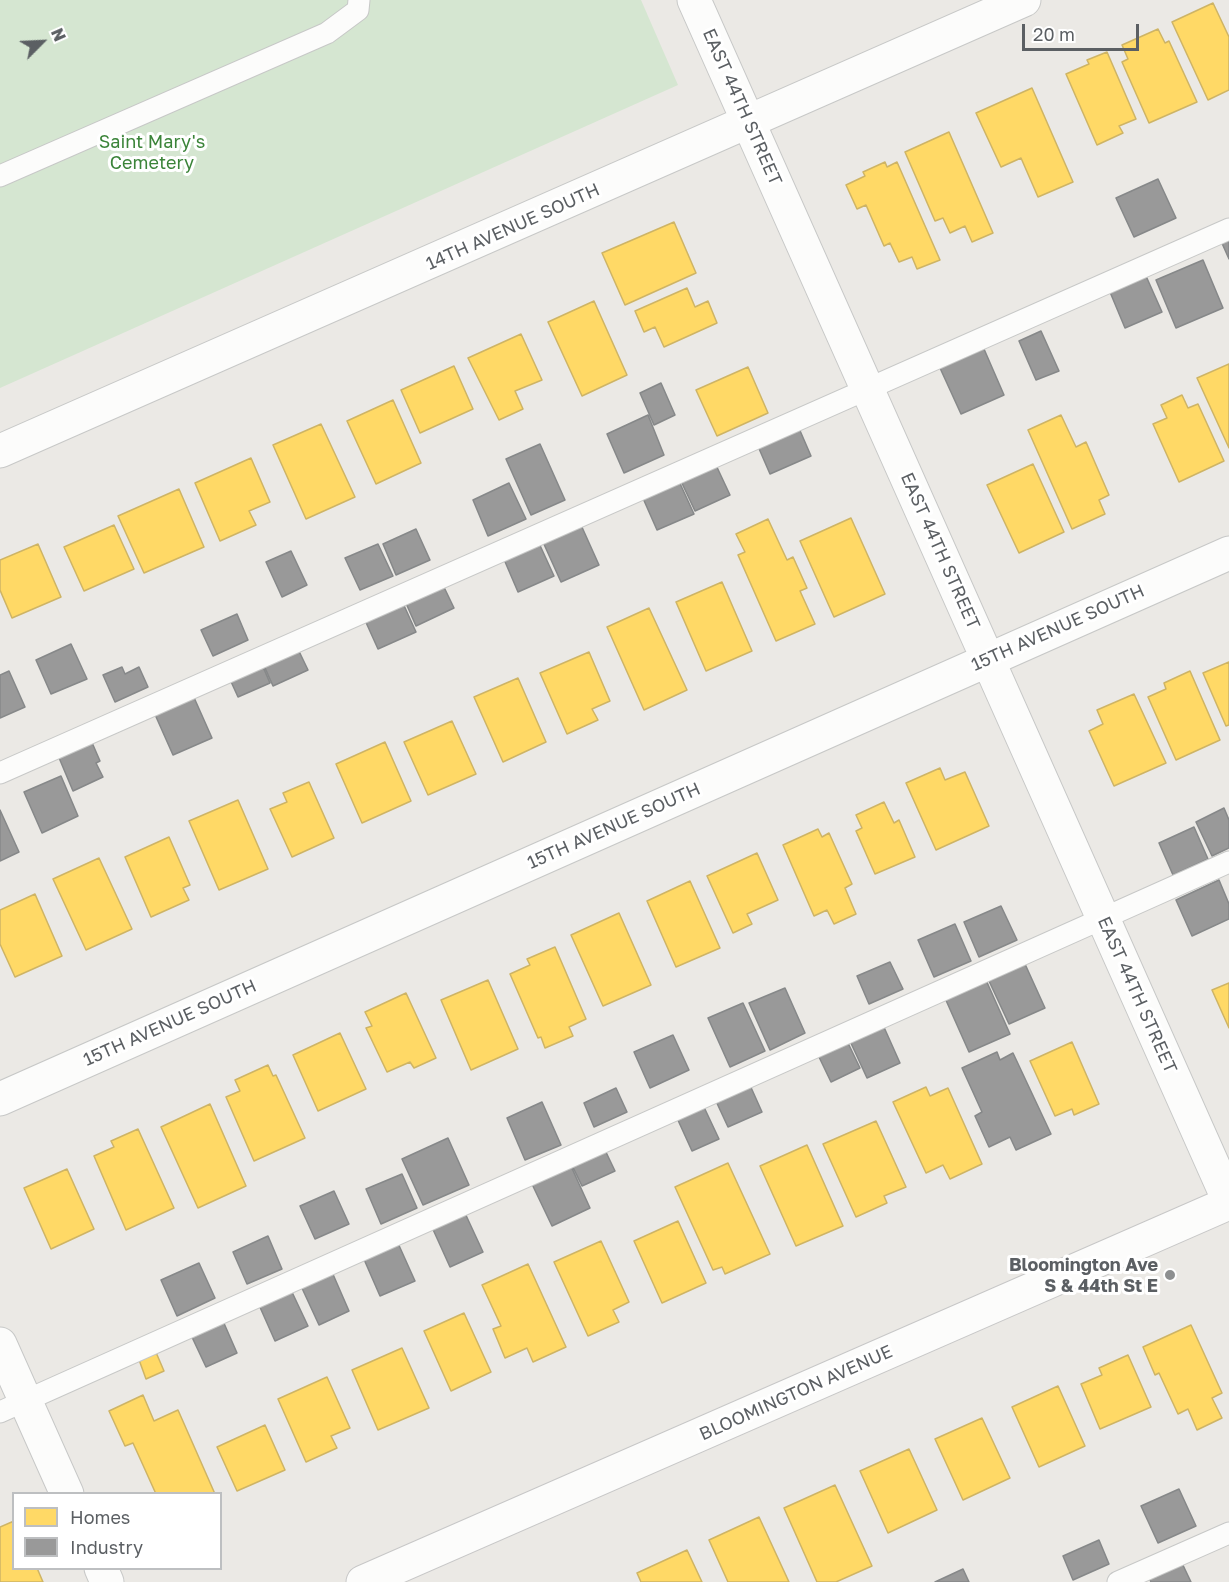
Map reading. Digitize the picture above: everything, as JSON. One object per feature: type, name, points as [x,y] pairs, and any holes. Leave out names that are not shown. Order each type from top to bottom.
[{"type":"street","name":"EAST 44TH STREET","points":[[694,0],[1229,1202]]},
{"type":"street","name":"14TH AVENUE SOUTH","points":[[0,451],[1024,0]]},
{"type":"street","name":"15TH AVENUE SOUTH","points":[[0,1099],[1229,553]]},
{"type":"street","name":"BLOOMINGTON AVENUE","points":[[363,1582],[1229,1202]]},
{"type":"street","points":[[0,1344],[13,1407],[66,1492]]},
{"type":"lane","points":[[0,176],[327,33],[358,10],[360,0]]},
{"type":"lane","points":[[0,773],[1229,229]]},
{"type":"lane","points":[[13,1407],[1229,862]]},
{"type":"lane","points":[[1118,1582],[1229,1533]]},
{"type":"green space","name":"Saint Mary's Cemetery","points":[[0,0],[641,0],[678,85],[0,388]]},
{"type":"building: Homes","points":[[1213,3],[1229,37],[1229,90],[1208,100],[1172,22]]},
{"type":"building: Homes","points":[[1158,29],[1165,43],[1169,41],[1197,102],[1149,123],[1122,62],[1128,59],[1122,45]]},
{"type":"building: Homes","points":[[1107,52],[1136,119],[1119,126],[1123,133],[1097,145],[1066,74],[1089,64],[1087,60]]},
{"type":"building: Homes","points":[[1032,88],[1073,182],[1038,197],[1021,158],[1001,167],[976,113]]},
{"type":"building: Homes","points":[[949,132],[993,233],[972,242],[965,226],[950,233],[943,218],[935,221],[905,152]]},
{"type":"building: Homes","points":[[885,162],[887,167],[897,162],[940,260],[917,269],[912,257],[899,262],[890,243],[884,246],[866,205],[857,209],[846,185],[865,176],[863,172]]},
{"type":"building: Homes","points":[[674,222],[696,273],[625,305],[602,253]]},
{"type":"building: Homes","points":[[687,288],[695,307],[708,301],[717,323],[664,347],[655,327],[644,332],[635,311]]},
{"type":"building: Homes","points":[[594,301],[627,375],[582,396],[548,322]]},
{"type":"building: Homes","points":[[521,334],[542,380],[515,391],[523,409],[499,420],[468,358]]},
{"type":"building: Homes","points":[[1229,364],[1229,448],[1197,378]]},
{"type":"building: Homes","points":[[454,366],[473,409],[420,433],[401,390]]},
{"type":"building: Homes","points":[[748,367],[768,413],[717,436],[696,390]]},
{"type":"building: Homes","points":[[1182,395],[1188,408],[1198,404],[1224,461],[1179,482],[1153,424],[1167,418],[1161,405]]},
{"type":"building: Homes","points":[[393,400],[421,463],[376,484],[347,421]]},
{"type":"building: Homes","points":[[1061,415],[1076,447],[1086,442],[1109,495],[1099,500],[1105,514],[1072,529],[1028,430]]},
{"type":"building: Homes","points":[[321,424],[355,497],[306,519],[273,445]]},
{"type":"building: Homes","points":[[251,458],[270,502],[249,511],[256,525],[220,541],[195,483]]},
{"type":"building: Homes","points":[[1033,464],[1064,532],[1019,553],[987,485]]},
{"type":"building: Homes","points":[[179,489],[204,547],[144,573],[118,516]]},
{"type":"building: Homes","points":[[851,518],[885,594],[834,617],[800,541]]},
{"type":"building: Homes","points":[[768,519],[787,560],[793,557],[807,588],[800,591],[815,624],[776,641],[738,555],[745,552],[736,534]]},
{"type":"building: Homes","points":[[114,525],[134,569],[84,591],[64,547]]},
{"type":"building: Homes","points":[[38,544],[61,597],[12,618],[0,590],[0,560]]},
{"type":"building: Homes","points":[[722,582],[752,651],[706,671],[676,602]]},
{"type":"building: Homes","points":[[649,608],[687,690],[644,710],[607,627]]},
{"type":"building: Homes","points":[[589,652],[610,701],[592,709],[598,720],[567,734],[540,673]]},
{"type":"building: Homes","points":[[1229,662],[1229,725],[1226,726],[1203,673]]},
{"type":"building: Homes","points":[[1190,671],[1220,740],[1176,760],[1148,697],[1166,689],[1164,683]]},
{"type":"building: Homes","points":[[518,678],[546,742],[503,762],[474,697]]},
{"type":"building: Homes","points":[[1134,694],[1166,763],[1114,786],[1089,731],[1103,724],[1097,710]]},
{"type":"building: Homes","points":[[452,721],[476,774],[428,795],[404,742]]},
{"type":"building: Homes","points":[[385,742],[411,801],[362,823],[336,764]]},
{"type":"building: Homes","points":[[940,768],[945,780],[965,772],[989,826],[936,850],[906,783]]},
{"type":"building: Homes","points":[[309,782],[334,838],[292,857],[270,809],[287,802],[283,793]]},
{"type":"building: Homes","points":[[238,800],[268,869],[219,890],[189,821]]},
{"type":"building: Homes","points":[[884,802],[894,823],[899,820],[915,857],[875,874],[856,831],[862,828],[856,815]]},
{"type":"building: Homes","points":[[818,829],[822,837],[829,833],[852,884],[845,888],[856,914],[834,924],[827,910],[814,916],[783,845]]},
{"type":"building: Homes","points":[[169,837],[190,885],[183,888],[189,900],[151,917],[125,857]]},
{"type":"building: Homes","points":[[757,853],[778,900],[747,914],[752,924],[733,933],[707,876]]},
{"type":"building: Homes","points":[[99,858],[132,929],[86,950],[53,879]]},
{"type":"building: Homes","points":[[690,881],[720,948],[676,967],[647,901]]},
{"type":"building: Homes","points":[[35,894],[62,956],[15,977],[0,944],[0,910]]},
{"type":"building: Homes","points":[[619,913],[651,985],[603,1006],[571,935]]},
{"type":"building: Homes","points":[[555,947],[586,1019],[569,1027],[573,1036],[545,1048],[541,1037],[538,1038],[510,974],[530,965],[527,959]]},
{"type":"building: Homes","points":[[488,980],[518,1049],[471,1070],[441,1000]]},
{"type":"building: Homes","points":[[1229,983],[1229,1028],[1212,990]]},
{"type":"building: Homes","points":[[406,993],[436,1058],[414,1068],[410,1062],[387,1072],[366,1028],[372,1026],[365,1012]]},
{"type":"building: Homes","points":[[340,1033],[366,1089],[318,1111],[293,1055]]},
{"type":"building: Homes","points":[[1072,1042],[1099,1104],[1074,1115],[1072,1109],[1055,1116],[1030,1061]]},
{"type":"building: Homes","points":[[268,1065],[273,1076],[276,1075],[305,1138],[254,1161],[226,1097],[240,1091],[235,1080]]},
{"type":"building: Homes","points":[[926,1087],[930,1096],[948,1088],[982,1164],[950,1179],[943,1165],[926,1173],[893,1102]]},
{"type":"building: Homes","points":[[210,1104],[246,1186],[198,1208],[161,1127]]},
{"type":"building: Homes","points":[[876,1121],[906,1187],[884,1196],[887,1203],[856,1217],[823,1144]]},
{"type":"building: Homes","points":[[138,1129],[174,1208],[126,1230],[94,1156],[114,1147],[111,1141]]},
{"type":"building: Homes","points":[[807,1145],[843,1226],[796,1246],[760,1166]]},
{"type":"building: Homes","points":[[728,1163],[770,1254],[725,1274],[722,1267],[713,1270],[675,1187]]},
{"type":"building: Homes","points":[[67,1169],[94,1229],[51,1249],[24,1188]]},
{"type":"building: Homes","points":[[678,1221],[706,1283],[662,1303],[634,1241]]},
{"type":"building: Homes","points":[[601,1241],[629,1302],[613,1310],[619,1322],[588,1336],[554,1262]]},
{"type":"building: Homes","points":[[528,1264],[566,1347],[533,1362],[527,1348],[505,1358],[493,1329],[501,1326],[482,1285]]},
{"type":"building: Homes","points":[[464,1313],[491,1372],[451,1391],[424,1331]]},
{"type":"building: Homes","points":[[1191,1325],[1222,1393],[1212,1398],[1222,1418],[1197,1430],[1188,1409],[1178,1414],[1159,1373],[1155,1375],[1143,1347]]},
{"type":"building: Homes","points":[[402,1348],[429,1408],[378,1430],[352,1370]]},
{"type":"building: Homes","points":[[155,1350],[164,1371],[146,1379],[138,1357]]},
{"type":"building: Homes","points":[[1128,1355],[1151,1407],[1100,1429],[1081,1384],[1102,1375],[1099,1368]]},
{"type":"building: Homes","points":[[327,1377],[350,1428],[331,1436],[337,1448],[306,1462],[278,1399]]},
{"type":"building: Homes","points":[[1058,1386],[1085,1446],[1039,1467],[1012,1407]]},
{"type":"building: Homes","points":[[143,1395],[154,1421],[178,1410],[214,1492],[155,1492],[133,1443],[125,1446],[109,1411]]},
{"type":"building: Homes","points":[[982,1418],[1010,1478],[963,1500],[935,1439]]},
{"type":"building: Homes","points":[[265,1425],[285,1470],[237,1491],[217,1447]]},
{"type":"building: Homes","points":[[909,1449],[937,1510],[888,1533],[860,1471]]},
{"type":"building: Homes","points":[[835,1485],[872,1566],[836,1582],[817,1582],[784,1508]]},
{"type":"building: Homes","points":[[759,1517],[789,1582],[728,1582],[709,1540]]},
{"type":"building: Homes","points":[[12,1522],[12,1570],[38,1570],[43,1582],[0,1582],[0,1527]]},
{"type":"building: Homes","points":[[687,1550],[702,1582],[641,1582],[637,1573]]},
{"type":"building: Industry","points":[[1158,179],[1176,218],[1134,237],[1116,198]]},
{"type":"building: Industry","points":[[1229,238],[1229,259],[1221,241]]},
{"type":"building: Industry","points":[[1203,260],[1223,308],[1176,328],[1156,280]]},
{"type":"building: Industry","points":[[1146,276],[1162,312],[1125,328],[1110,292]]},
{"type":"building: Industry","points":[[1041,331],[1059,371],[1036,380],[1019,341]]},
{"type":"building: Industry","points":[[984,349],[1004,395],[961,414],[940,368]]},
{"type":"building: Industry","points":[[661,383],[675,415],[654,425],[640,393]]},
{"type":"building: Industry","points":[[648,415],[664,455],[624,473],[607,434]]},
{"type":"building: Industry","points":[[798,426],[811,456],[770,474],[757,444]]},
{"type":"building: Industry","points":[[540,444],[565,500],[531,515],[506,459]]},
{"type":"building: Industry","points":[[715,463],[730,495],[695,511],[680,479]]},
{"type":"building: Industry","points":[[678,479],[694,514],[657,530],[642,496]]},
{"type":"building: Industry","points":[[509,483],[526,519],[488,536],[473,500]]},
{"type":"building: Industry","points":[[581,525],[599,565],[561,582],[543,542]]},
{"type":"building: Industry","points":[[416,529],[430,560],[396,575],[383,544]]},
{"type":"building: Industry","points":[[538,541],[554,576],[518,592],[503,557]]},
{"type":"building: Industry","points":[[378,544],[393,576],[360,590],[345,558]]},
{"type":"building: Industry","points":[[291,551],[307,585],[282,597],[266,562]]},
{"type":"building: Industry","points":[[442,583],[454,608],[416,626],[405,601]]},
{"type":"building: Industry","points":[[402,601],[416,632],[378,649],[364,618]]},
{"type":"building: Industry","points":[[237,614],[248,640],[213,656],[201,630]]},
{"type":"building: Industry","points":[[71,644],[87,679],[51,694],[36,660]]},
{"type":"building: Industry","points":[[296,645],[308,670],[273,686],[262,661]]},
{"type":"building: Industry","points":[[260,660],[270,683],[238,697],[228,675]]},
{"type":"building: Industry","points":[[122,667],[125,674],[139,667],[148,687],[115,702],[103,675]]},
{"type":"building: Industry","points":[[9,671],[25,707],[0,718],[0,675]]},
{"type":"building: Industry","points":[[192,693],[212,738],[173,755],[153,710]]},
{"type":"building: Industry","points":[[90,738],[100,761],[96,763],[103,777],[73,791],[57,753]]},
{"type":"building: Industry","points":[[61,776],[78,816],[42,833],[24,792]]},
{"type":"building: Industry","points":[[1224,808],[1229,820],[1229,848],[1212,856],[1196,822]]},
{"type":"building: Industry","points":[[0,810],[19,852],[0,861]]},
{"type":"building: Industry","points":[[1194,827],[1208,859],[1173,875],[1159,843]]},
{"type":"building: Industry","points":[[1219,880],[1229,904],[1229,919],[1192,936],[1176,900]]},
{"type":"building: Industry","points":[[1001,906],[1017,940],[979,957],[964,922]]},
{"type":"building: Industry","points":[[955,924],[971,961],[934,977],[918,940]]},
{"type":"building: Industry","points":[[890,962],[903,989],[869,1004],[857,976]]},
{"type":"building: Industry","points":[[1025,964],[1045,1008],[1009,1024],[989,981]]},
{"type":"building: Industry","points":[[986,980],[1010,1034],[969,1052],[945,998]]},
{"type":"building: Industry","points":[[785,988],[805,1033],[770,1050],[749,1003]]},
{"type":"building: Industry","points":[[743,1003],[765,1051],[730,1067],[708,1018]]},
{"type":"building: Industry","points":[[883,1025],[900,1063],[867,1078],[850,1041]]},
{"type":"building: Industry","points":[[673,1035],[689,1070],[650,1088],[634,1052]]},
{"type":"building: Industry","points":[[848,1043],[860,1068],[831,1082],[819,1057]]},
{"type":"building: Industry","points":[[997,1052],[1000,1060],[1013,1053],[1051,1134],[1016,1150],[1010,1137],[989,1147],[975,1116],[982,1112],[962,1068]]},
{"type":"building: Industry","points":[[749,1083],[762,1112],[728,1127],[715,1099]]},
{"type":"building: Industry","points":[[616,1088],[627,1112],[594,1127],[584,1103]]},
{"type":"building: Industry","points":[[542,1102],[561,1145],[525,1160],[507,1118]]},
{"type":"building: Industry","points":[[703,1105],[719,1139],[692,1151],[677,1118]]},
{"type":"building: Industry","points":[[448,1138],[469,1185],[423,1205],[402,1159]]},
{"type":"building: Industry","points":[[604,1148],[615,1171],[582,1186],[571,1163]]},
{"type":"building: Industry","points":[[570,1164],[590,1208],[552,1226],[531,1182]]},
{"type":"building: Industry","points":[[402,1174],[417,1208],[381,1224],[366,1189]]},
{"type":"building: Industry","points":[[334,1191],[349,1224],[315,1239],[300,1206]]},
{"type":"building: Industry","points":[[464,1211],[483,1252],[450,1267],[431,1225]]},
{"type":"building: Industry","points":[[268,1236],[282,1269],[247,1284],[233,1252]]},
{"type":"building: Industry","points":[[397,1241],[415,1281],[380,1296],[363,1257]]},
{"type":"building: Industry","points":[[199,1263],[215,1298],[177,1316],[161,1280]]},
{"type":"building: Industry","points":[[332,1272],[349,1311],[319,1325],[301,1286]]},
{"type":"building: Industry","points":[[291,1290],[308,1326],[275,1341],[259,1305]]},
{"type":"building: Industry","points":[[223,1321],[237,1353],[206,1367],[191,1335]]},
{"type":"building: Industry","points":[[1179,1489],[1196,1526],[1158,1543],[1141,1506]]},
{"type":"building: Industry","points":[[1099,1540],[1109,1564],[1073,1580],[1063,1556]]},
{"type":"building: Industry","points":[[1181,1561],[1191,1582],[1151,1582],[1148,1576]]},
{"type":"building: Industry","points":[[963,1569],[969,1582],[935,1582]]},
{"type":"place","name":"Bloomington Ave S & 44th St E","points":[[1170,1275]]}]
